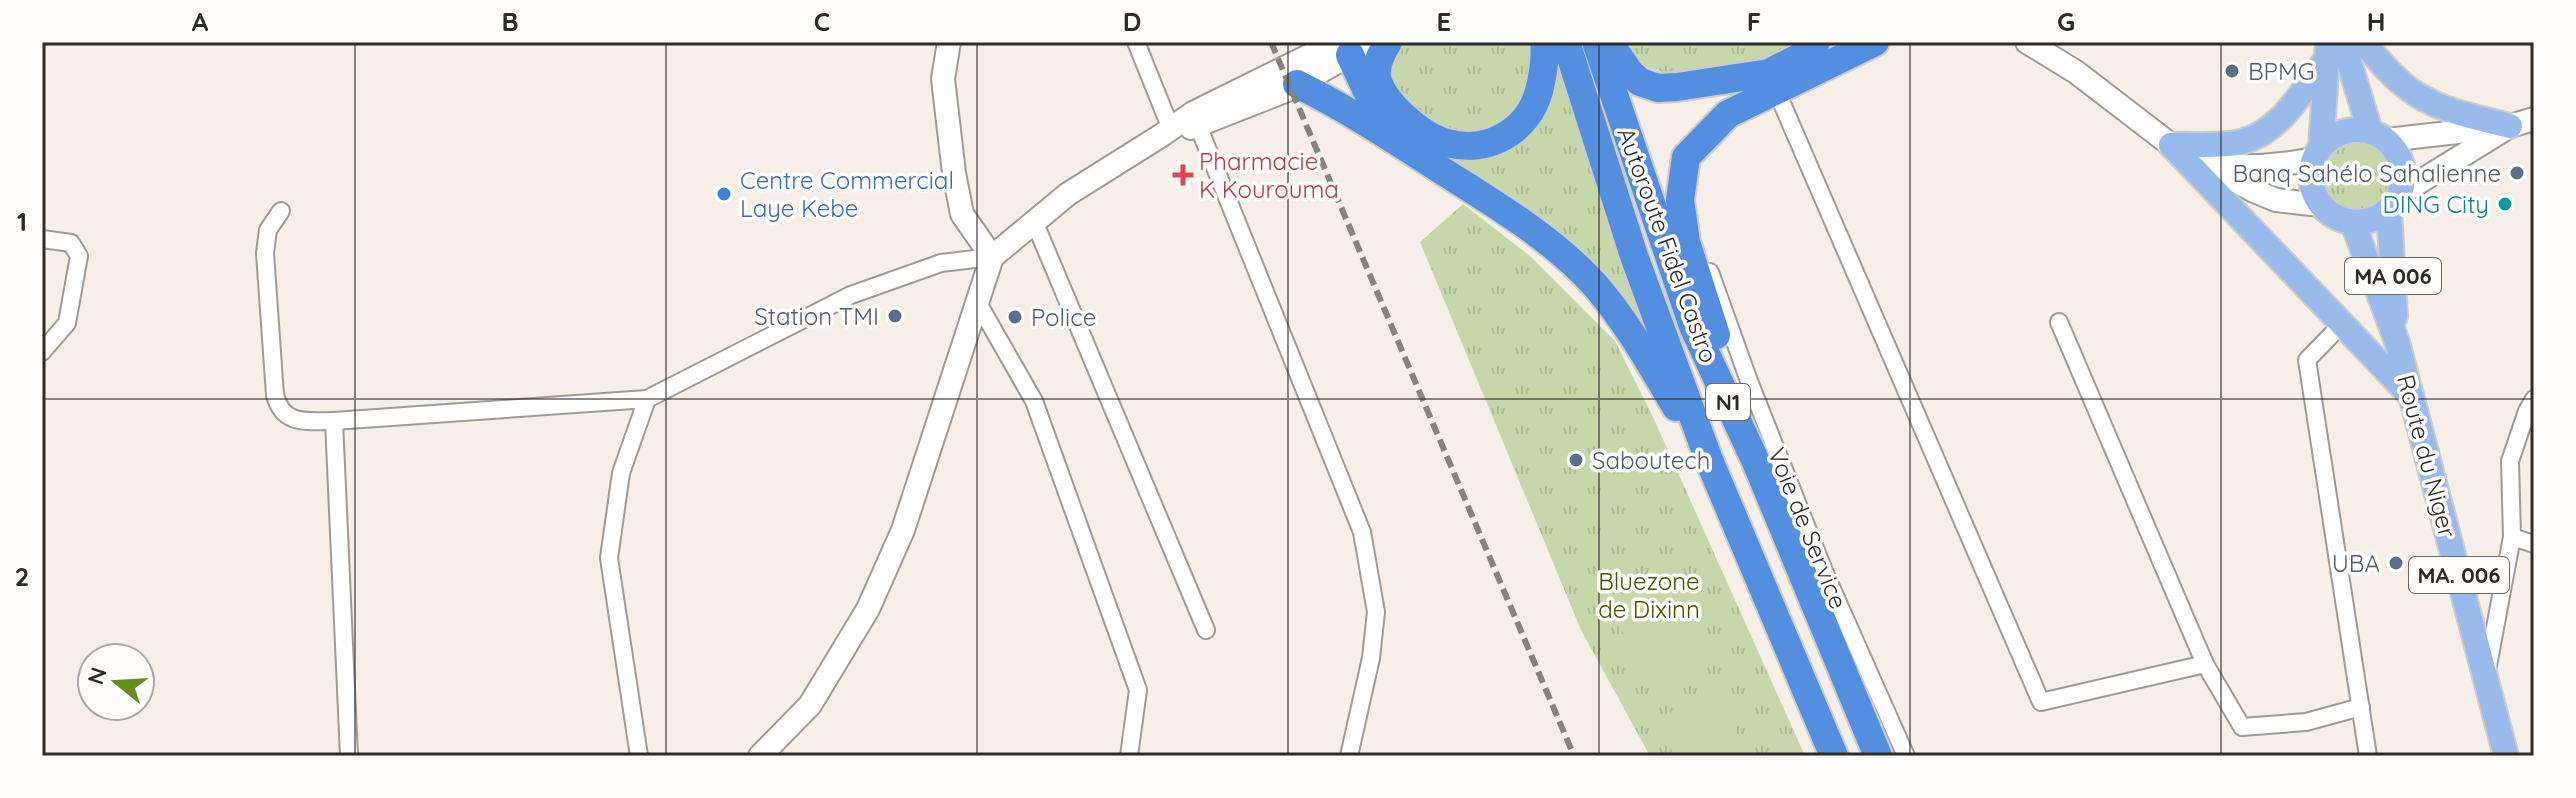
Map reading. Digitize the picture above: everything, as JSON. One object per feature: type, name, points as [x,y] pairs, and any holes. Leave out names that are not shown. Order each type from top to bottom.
[{"type":"highway","points":[[1360,44],[1389,102],[1410,123],[1446,143],[1467,146],[1489,145],[1523,122],[1536,103],[1542,76],[1544,42]]},
{"type":"highway","name":"Autoroute Fidel Castro","points":[[1566,42],[1634,256],[1709,460],[1834,756]]},
{"type":"highway","name":"Autoroute Fidel Castro","points":[[1596,42],[1693,326],[1756,462],[1878,756]]},
{"type":"highway","points":[[1609,42],[1623,64],[1640,82],[1667,88],[1769,73],[1806,54],[1816,42]]},
{"type":"highway","points":[[1756,462],[1686,242],[1680,200],[1686,157],[1728,114],[1875,42]]},
{"type":"highway","points":[[1360,44],[1369,99],[1399,143]]},
{"type":"highway","points":[[1297,84],[1334,102],[1516,218],[1594,285],[1634,336],[1709,460]]},
{"type":"main road","points":[[949,42],[943,79],[962,214],[992,257]]},
{"type":"main road","points":[[2027,42],[2076,72],[2171,145],[2205,164],[2276,200],[2320,205],[2341,220],[2353,223],[2379,218],[2395,202],[2510,126]]},
{"type":"main road","points":[[2050,42],[2076,72]]},
{"type":"main road","points":[[2343,42],[2379,136],[2397,151],[2403,165],[2404,180],[2395,202]]},
{"type":"main road","points":[[2363,42],[2390,72],[2416,94],[2448,110],[2510,126]]},
{"type":"main road","points":[[1196,119],[1290,89],[1360,44]]},
{"type":"main road","points":[[760,756],[810,705],[868,609],[903,530],[992,257],[1068,194],[1167,132],[1360,44]]},
{"type":"main road","points":[[2171,145],[2240,142],[2265,132],[2283,117],[2326,51]]},
{"type":"main road","points":[[2320,205],[2311,175],[2317,153],[2326,51]]},
{"type":"main road","points":[[2205,164],[2269,167],[2317,153],[2331,138],[2357,129],[2379,136],[2510,126],[2534,119]]},
{"type":"main road","points":[[2171,145],[2410,395]]},
{"type":"main road","name":"Route du Niger","points":[[2395,202],[2397,342]]},
{"type":"main road","name":"Route du Niger","points":[[2353,223],[2397,342],[2506,756]]},
{"type":"street","points":[[1136,42],[1167,132]]},
{"type":"street","points":[[1777,92],[2041,702],[2205,664]]},
{"type":"street","points":[[1196,119],[1362,532],[1376,612],[1371,658],[1349,756]]},
{"type":"street","name":"Voie de Service","points":[[1686,157],[1690,210],[1696,234],[1749,381],[1824,571],[1906,756]]},
{"type":"street","points":[[281,211],[268,230],[265,253],[275,395],[279,409],[289,417],[334,421],[647,399],[851,295],[941,263],[992,257]]},
{"type":"street","points":[[1034,221],[1206,630]]},
{"type":"street","points":[[42,239],[71,243],[79,256],[67,323],[42,352]]},
{"type":"street","points":[[978,303],[1034,401],[1138,690],[1129,756]]},
{"type":"street","points":[[2059,322],[2205,664],[2242,727],[2306,722],[2361,707]]},
{"type":"street","points":[[2342,324],[2307,360],[2368,756]]},
{"type":"street","points":[[639,756],[609,558],[621,473],[647,399]]},
{"type":"street","points":[[2486,677],[2512,537],[2510,461],[2534,399]]},
{"type":"street","points":[[334,421],[349,756]]},
{"type":"street","points":[[2512,537],[2534,544]]},
{"type":"green space","points":[[1406,42],[1532,42],[1531,92],[1522,111],[1509,124],[1493,131],[1476,134],[1441,126],[1410,104],[1391,77],[1391,59]]},
{"type":"green space","points":[[1553,42],[1668,365],[1552,229],[1425,141],[1510,145]]},
{"type":"green space","points":[[1623,42],[1801,42],[1753,65],[1679,77],[1643,66]]},
{"type":"green space","points":[[2358,133],[2374,136],[2388,145],[2397,159],[2400,175],[2397,191],[2388,205],[2374,214],[2358,217],[2342,214],[2328,205],[2319,191],[2316,175],[2319,159],[2328,145],[2342,136]]},
{"type":"green space","name":"Bluezone de Dixinn","points":[[1463,204],[1531,257],[1615,341],[1653,417],[1805,756],[1650,756],[1581,630],[1420,242]]},
{"type":"green space","points":[[1667,582],[1710,676],[1655,701],[1612,608]]},
{"type":"green space","points":[[1720,693],[1745,756],[1674,756],[1659,718]]},
{"type":"railway","points":[[1271,42],[1574,756]]},
{"type":"place","name":"BPMG","points":[[2232,71]]},
{"type":"place","name":"Banq Sahélo Sahalienne","points":[[2517,173]]},
{"type":"place","name":"Pharmacie K Kourouma","points":[[1183,175]]},
{"type":"place","name":"Centre Commercial Laye Kebe","points":[[724,194]]},
{"type":"place","name":"DING City","points":[[2505,204]]},
{"type":"place","name":"Station TMI","points":[[895,316]]},
{"type":"place","name":"Police","points":[[1015,317]]},
{"type":"place","name":"Saboutech","points":[[1576,460]]},
{"type":"place","name":"UBA","points":[[2396,563]]}]
